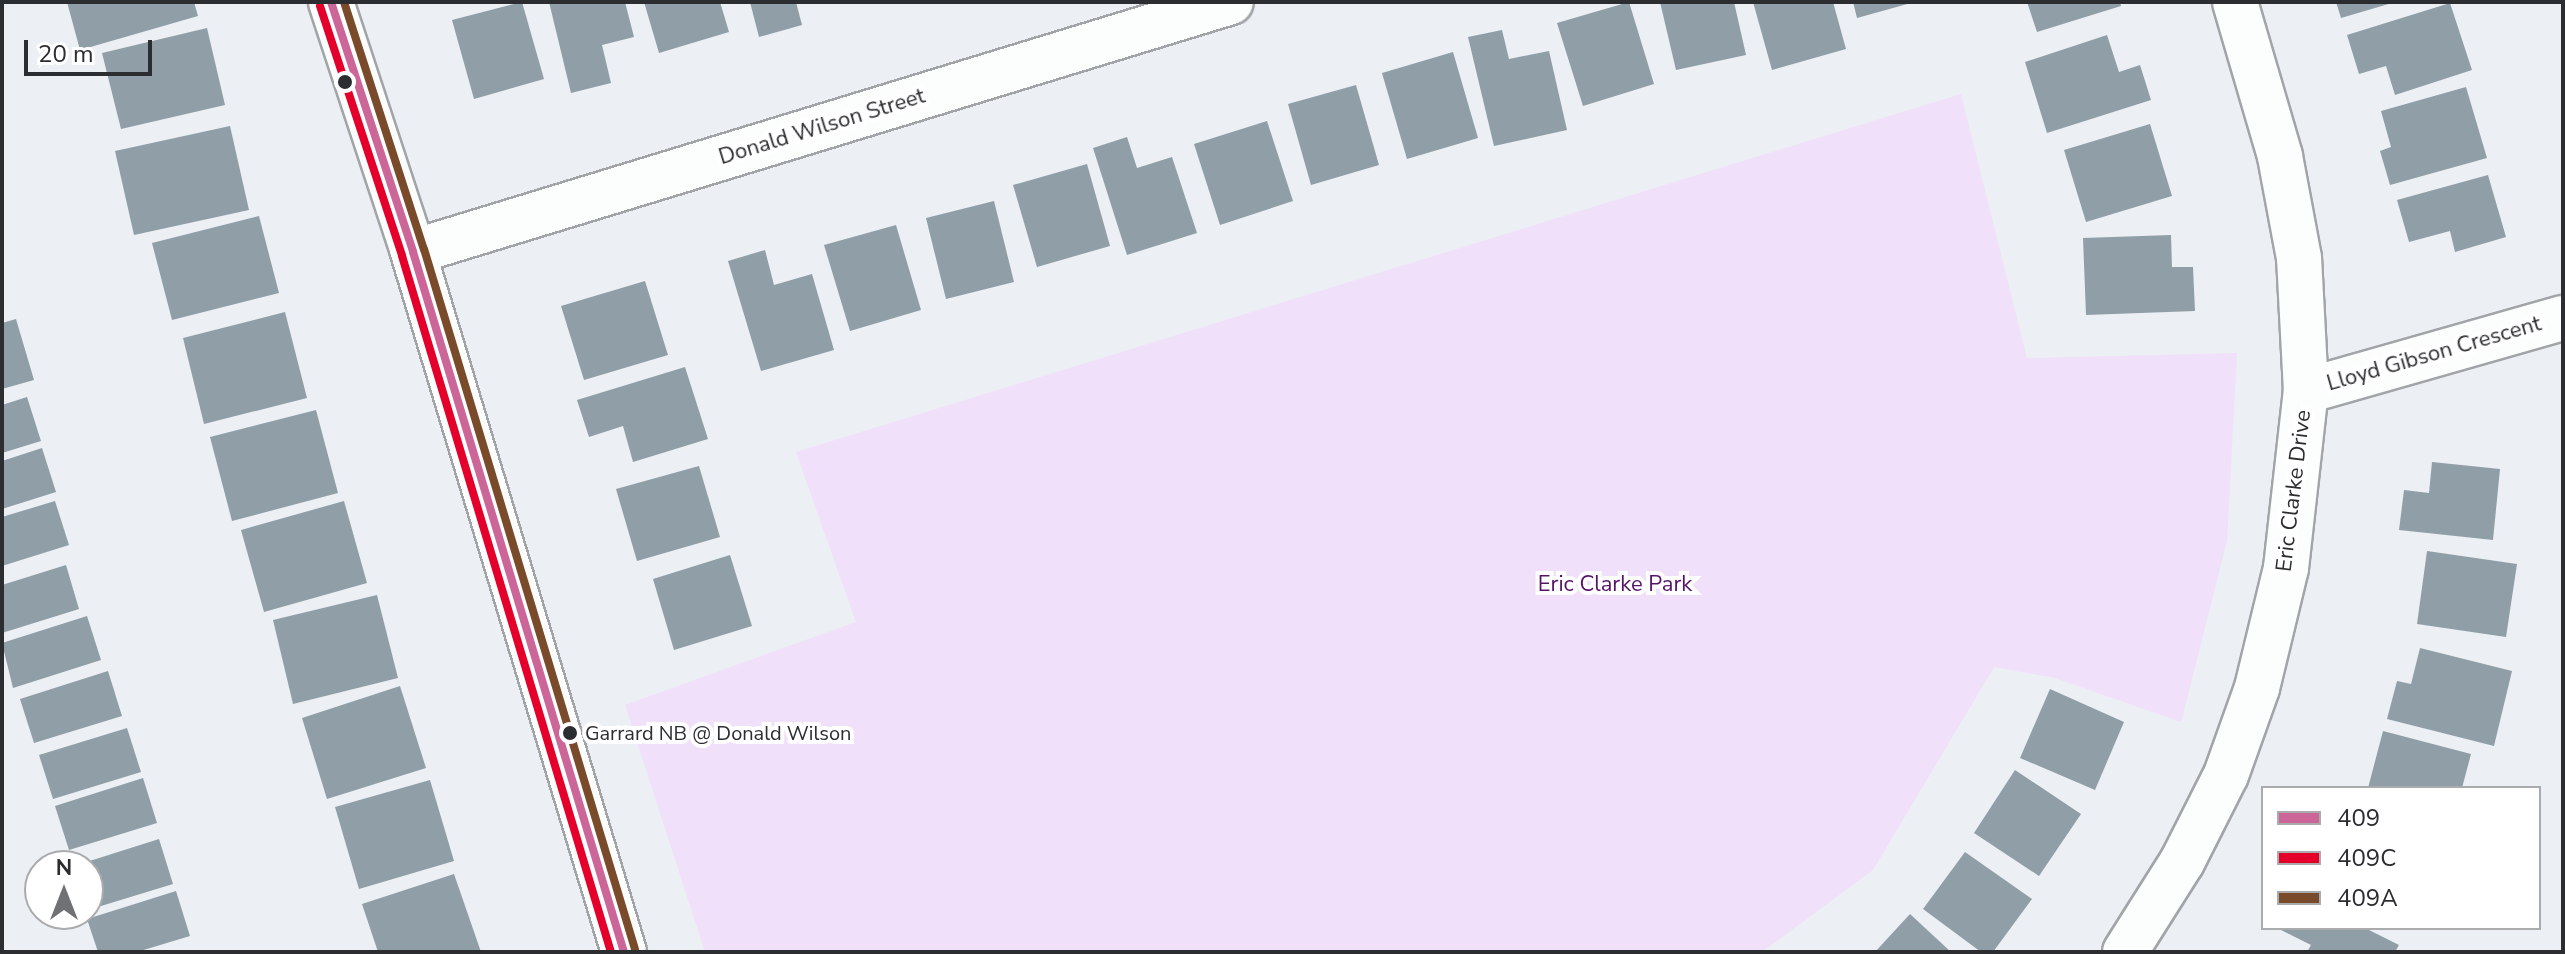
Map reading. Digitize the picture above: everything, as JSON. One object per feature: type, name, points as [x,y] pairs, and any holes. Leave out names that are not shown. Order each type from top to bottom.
[{"type":"street","points":[[331,2],[413,252],[624,952]]},
{"type":"street","name":"Donald Wilson Street","points":[[413,252],[1231,2]]},
{"type":"street","name":"Eric Clarke Drive","points":[[2125,952],[2182,862],[2226,775],[2257,688],[2286,568],[2306,391],[2299,258],[2280,156],[2235,2]]},
{"type":"street","name":"Lloyd Gibson Crescent","points":[[2306,391],[2563,318]]},
{"type":"green space","name":"Eric Clarke Park","points":[[1961,94],[2027,358],[2237,353],[2227,541],[2181,722],[2055,678],[1994,667],[1873,870],[1762,952],[705,952],[625,705],[856,622],[796,452]]},
{"type":"building","points":[[67,2],[194,2],[198,16],[80,50]]},
{"type":"building","points":[[522,2],[544,79],[474,99],[452,20]]},
{"type":"building","points":[[549,2],[625,2],[634,37],[602,45],[611,83],[571,93]]},
{"type":"building","points":[[644,2],[720,2],[729,32],[659,53]]},
{"type":"building","points":[[750,2],[796,2],[802,25],[759,37]]},
{"type":"building","points":[[1629,2],[1654,84],[1583,106],[1557,23]]},
{"type":"building","points":[[1660,2],[1734,2],[1746,55],[1676,70]]},
{"type":"building","points":[[1753,2],[1833,2],[1846,49],[1772,70]]},
{"type":"building","points":[[1853,2],[1911,2],[1911,3],[1857,18]]},
{"type":"building","points":[[2027,2],[2120,2],[2121,6],[2037,32]]},
{"type":"building","points":[[2336,2],[2392,2],[2392,3],[2341,18]]},
{"type":"building","points":[[2450,3],[2472,70],[2395,95],[2386,66],[2359,74],[2347,35]]},
{"type":"building","points":[[207,28],[225,105],[121,129],[102,53]]},
{"type":"building","points":[[1502,30],[1509,59],[1549,51],[1567,130],[1494,146],[1468,37]]},
{"type":"building","points":[[2107,35],[2119,72],[2140,65],[2151,100],[2047,133],[2025,62]]},
{"type":"building","points":[[1453,52],[1478,138],[1407,159],[1382,73]]},
{"type":"building","points":[[1356,85],[1379,165],[1311,185],[1288,104]]},
{"type":"building","points":[[2466,87],[2487,158],[2390,185],[2380,151],[2391,147],[2381,111]]},
{"type":"building","points":[[1267,121],[1293,201],[1220,225],[1194,144]]},
{"type":"building","points":[[2150,124],[2172,196],[2086,222],[2064,150]]},
{"type":"building","points":[[230,126],[249,210],[134,235],[115,151]]},
{"type":"building","points":[[1127,137],[1137,168],[1172,157],[1197,233],[1127,255],[1093,148]]},
{"type":"building","points":[[1087,164],[1110,246],[1037,267],[1013,185]]},
{"type":"building","points":[[2488,175],[2506,237],[2455,252],[2450,231],[2409,242],[2397,200]]},
{"type":"building","points":[[994,201],[1014,282],[946,299],[926,218]]},
{"type":"building","points":[[259,216],[279,293],[172,320],[152,243]]},
{"type":"building","points":[[896,225],[921,310],[850,331],[824,245]]},
{"type":"building","points":[[2171,235],[2172,267],[2193,267],[2195,311],[2086,315],[2083,238]]},
{"type":"building","points":[[765,250],[774,285],[812,274],[834,350],[761,371],[728,261]]},
{"type":"building","points":[[645,281],[668,355],[584,380],[561,306]]},
{"type":"building","points":[[285,312],[307,398],[204,424],[183,338]]},
{"type":"building","points":[[16,319],[34,380],[2,389],[2,323]]},
{"type":"building","points":[[685,367],[708,439],[633,462],[623,426],[589,437],[577,400]]},
{"type":"building","points":[[27,397],[41,441],[2,453],[2,405]]},
{"type":"building","points":[[316,410],[338,493],[232,521],[210,437]]},
{"type":"building","points":[[42,448],[56,492],[2,509],[2,461]]},
{"type":"building","points":[[2432,462],[2500,469],[2493,540],[2399,530],[2404,490],[2429,493]]},
{"type":"building","points":[[699,466],[720,537],[637,561],[616,489]]},
{"type":"building","points":[[55,501],[69,545],[2,566],[2,517]]},
{"type":"building","points":[[344,501],[367,583],[264,612],[241,530]]},
{"type":"building","points":[[2427,551],[2517,564],[2506,637],[2417,624]]},
{"type":"building","points":[[730,555],[752,626],[674,650],[653,579]]},
{"type":"building","points":[[66,565],[79,609],[2,633],[2,585]]},
{"type":"building","points":[[377,595],[398,678],[293,704],[273,620]]},
{"type":"building","points":[[87,616],[101,660],[13,688],[2,643]]},
{"type":"building","points":[[2420,648],[2512,671],[2494,746],[2387,719],[2397,681],[2411,684]]},
{"type":"building","points":[[108,671],[122,716],[34,743],[20,699]]},
{"type":"building","points":[[400,686],[426,768],[327,799],[302,718]]},
{"type":"building","points":[[2050,689],[2124,722],[2095,790],[2020,758]]},
{"type":"building","points":[[127,728],[141,772],[53,799],[39,755]]},
{"type":"building","points":[[2383,731],[2471,754],[2463,786],[2369,786]]},
{"type":"building","points":[[2015,770],[2081,814],[2039,876],[1974,833]]},
{"type":"building","points":[[143,778],[157,823],[69,850],[55,806]]},
{"type":"building","points":[[430,780],[454,861],[359,889],[335,807]]},
{"type":"building","points":[[159,839],[173,884],[104,905],[104,856]]},
{"type":"building","points":[[1965,852],[2032,899],[1993,952],[1981,952],[1923,909]]},
{"type":"building","points":[[454,874],[481,952],[378,952],[362,904]]},
{"type":"building","points":[[176,891],[190,936],[137,952],[98,952],[91,930],[104,930],[104,914]]},
{"type":"building","points":[[1910,914],[1951,952],[1875,952]]},
{"type":"building","points":[[2281,930],[2369,930],[2399,945],[2395,952],[2307,952],[2311,945]]},
{"type":"transit line","name":"409","points":[[331,2],[413,252],[624,952]]},
{"type":"transit line","name":"409A","points":[[344,2],[424,249],[635,949]]},
{"type":"transit line","name":"409C","points":[[320,6],[402,256],[611,952]]},
{"type":"place","name":"Garrard NB @ Donald Wilson","points":[[570,733]]}]
